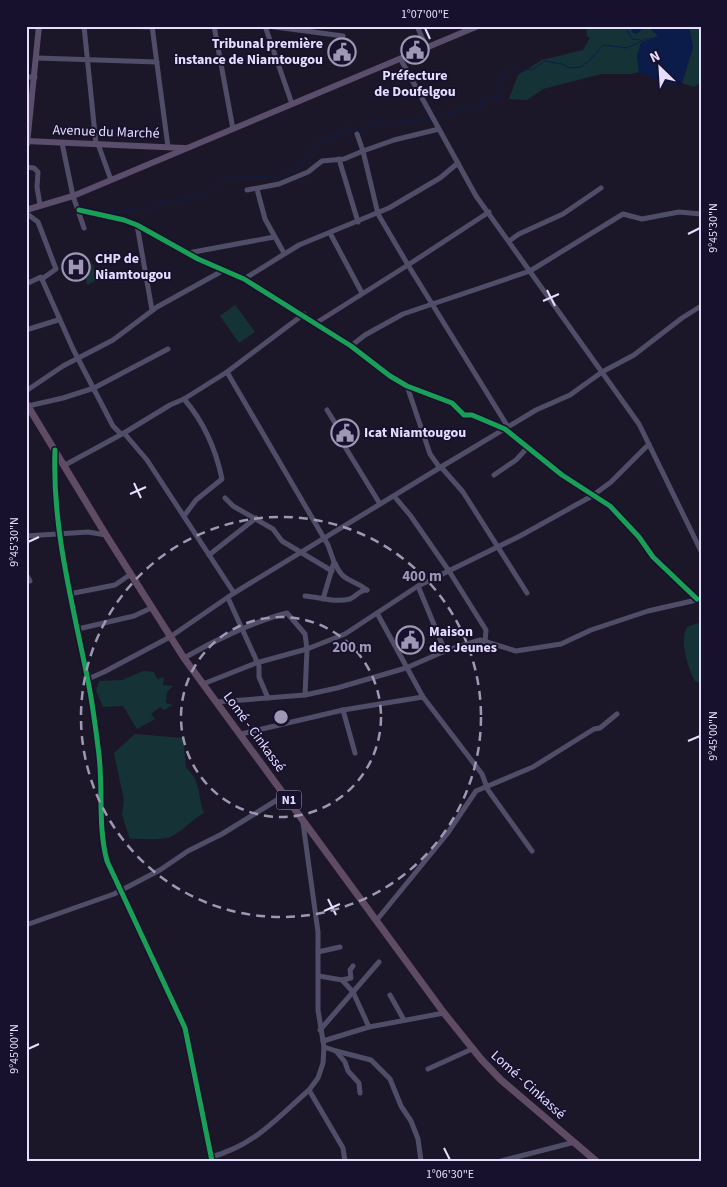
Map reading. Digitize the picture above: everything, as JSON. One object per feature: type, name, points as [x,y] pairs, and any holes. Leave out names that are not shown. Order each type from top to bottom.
[{"type":"highway","name":"Lomé - Cinkassé","points":[[27,404],[151,608],[184,658],[444,1013],[472,1049],[508,1086],[596,1161]]},
{"type":"main road","points":[[26,142],[35,77],[39,26]]},
{"type":"main road","points":[[26,211],[73,196],[401,60],[478,26]]},
{"type":"main road","name":"Avenue du Marché","points":[[26,142],[185,148]]},
{"type":"street","points":[[84,26],[97,144],[111,180]]},
{"type":"street","points":[[121,26],[152,27],[168,147]]},
{"type":"street","points":[[214,26],[233,130]]},
{"type":"street","points":[[292,104],[267,26],[343,36]]},
{"type":"street","points":[[417,26],[427,49]]},
{"type":"street","points":[[37,58],[157,62]]},
{"type":"street","points":[[401,60],[476,196],[639,424],[701,551]]},
{"type":"street","points":[[26,78],[35,77]]},
{"type":"street","points":[[247,190],[279,184],[308,172],[322,161],[339,159],[394,140],[439,129]]},
{"type":"street","points":[[357,134],[378,214],[507,428],[528,447],[592,496],[610,506],[639,537],[653,557],[699,599]]},
{"type":"street","points":[[62,143],[73,196],[84,228]]},
{"type":"street","points":[[339,159],[358,222]]},
{"type":"street","points":[[244,279],[299,245],[378,214],[440,178],[458,164]]},
{"type":"street","points":[[26,168],[34,168],[38,172],[36,187],[40,205]]},
{"type":"street","points":[[509,241],[519,234],[563,214],[601,188]]},
{"type":"street","points":[[257,189],[265,219],[284,253]]},
{"type":"street","points":[[692,212],[701,208]]},
{"type":"street","points":[[79,210],[124,220],[137,225],[187,254],[244,279],[304,314],[351,346],[390,376],[407,386],[452,403],[464,414],[472,415],[507,428]]},
{"type":"street","points":[[26,211],[38,222],[56,268],[42,279],[41,277],[26,284]]},
{"type":"street","points":[[316,323],[489,212]]},
{"type":"street","points":[[351,346],[365,335],[403,314],[432,302],[530,271],[623,214],[642,219],[679,212],[701,214]]},
{"type":"street","points":[[137,225],[152,310]]},
{"type":"street","points":[[330,233],[362,293]]},
{"type":"street","points":[[187,254],[274,237]]},
{"type":"street","points":[[26,391],[79,358],[113,340],[152,310],[190,287],[224,270]]},
{"type":"street","points":[[42,279],[58,320],[113,426],[147,460],[234,593]]},
{"type":"street","points":[[88,679],[170,636],[234,593],[440,467],[536,410],[570,395],[602,372],[634,355],[701,306]]},
{"type":"street","points":[[65,465],[123,434],[170,404],[184,399],[227,372],[304,314]]},
{"type":"street","points":[[26,330],[58,320]]},
{"type":"street","points":[[27,404],[63,398],[94,388],[168,349]]},
{"type":"street","points":[[227,372],[325,539],[341,575],[346,580],[360,584],[367,590],[362,590],[350,598],[323,599],[305,596]]},
{"type":"street","points":[[407,386],[430,454],[463,492],[527,593]]},
{"type":"street","points":[[184,399],[205,427],[222,480],[196,500],[184,516]]},
{"type":"street","points":[[327,410],[337,426],[339,437],[380,504]]},
{"type":"street","points":[[203,684],[256,663],[307,649],[346,634],[418,586],[498,547],[592,496],[611,482],[649,444]]},
{"type":"street","points":[[494,476],[516,460],[528,447]]},
{"type":"street","points":[[55,450],[54,482],[64,572],[88,679],[99,751],[102,844],[107,860],[185,1028],[211,1159],[233,1151],[255,1138],[309,1090],[318,1078],[323,1063],[324,1044],[320,1030],[318,932],[303,820]]},
{"type":"street","points":[[394,496],[449,571],[486,630],[485,642]]},
{"type":"street","points":[[226,498],[234,506],[273,529],[282,541],[332,571]]},
{"type":"street","points":[[209,555],[256,518]]},
{"type":"street","points":[[26,536],[60,532],[88,532],[106,535]]},
{"type":"street","points":[[323,599],[334,562]]},
{"type":"street","points":[[26,574],[30,581]]},
{"type":"street","points":[[70,594],[115,585],[131,574]]},
{"type":"street","points":[[418,586],[445,651]]},
{"type":"street","points":[[228,598],[260,670],[259,677],[268,698]]},
{"type":"street","points":[[217,702],[305,695],[406,668],[445,651],[480,640],[516,651],[561,644],[592,630],[648,611],[699,599]]},
{"type":"street","points":[[78,629],[134,616],[151,608]]},
{"type":"street","points":[[184,658],[269,617],[287,613],[305,634],[307,649],[305,695]]},
{"type":"street","points":[[377,613],[423,697],[482,774],[488,785],[488,790],[532,851]]},
{"type":"street","points":[[241,734],[343,710],[423,697]]},
{"type":"street","points":[[343,710],[355,753]]},
{"type":"street","points":[[376,921],[447,834],[474,793],[488,785],[533,767],[594,729],[600,728],[617,714]]},
{"type":"street","points":[[26,925],[114,894],[160,870],[285,794]]},
{"type":"street","points":[[318,952],[340,947]]},
{"type":"street","points":[[320,1030],[379,962]]},
{"type":"street","points":[[319,976],[342,980],[351,978],[350,970],[353,966]]},
{"type":"street","points":[[342,980],[353,992],[369,1027]]},
{"type":"street","points":[[390,995],[404,1020]]},
{"type":"street","points":[[324,1044],[369,1027],[444,1013]]},
{"type":"street","points":[[324,1044],[336,1051],[372,1060],[390,1079],[418,1139],[421,1161]]},
{"type":"street","points":[[428,1069],[472,1049]]},
{"type":"street","points":[[336,1051],[359,1083],[360,1093]]},
{"type":"street","points":[[309,1090],[343,1148],[345,1161]]},
{"type":"street","points":[[502,1161],[575,1142]]},
{"type":"green space","points":[[586,26],[630,26],[633,33],[649,27],[658,36],[641,43],[637,56],[639,72],[630,74],[601,74],[543,89],[527,100],[509,99],[518,75],[542,60],[583,50],[590,38],[587,36]]},
{"type":"green space","points":[[689,26],[701,26],[701,82],[694,87],[682,83],[693,47]]},
{"type":"green space","points":[[93,264],[97,280],[87,285],[85,267]]},
{"type":"green space","points":[[235,305],[255,332],[239,343],[220,316]]},
{"type":"green space","points":[[701,622],[701,683],[695,681],[690,669],[685,654],[684,640],[687,627]]},
{"type":"green space","points":[[143,671],[154,672],[157,679],[164,677],[163,685],[173,686],[167,692],[166,703],[173,705],[164,710],[160,707],[151,714],[155,719],[137,729],[123,706],[103,707],[96,690],[99,681],[122,680]]},
{"type":"green space","points":[[135,734],[183,738],[186,768],[195,778],[204,813],[178,833],[169,837],[130,839],[122,815],[124,800],[114,753]]},
{"type":"water","points":[[630,26],[689,26],[693,47],[682,83],[677,85],[666,84],[639,72],[637,56],[641,43],[658,36],[649,27],[644,27],[637,34],[633,33]]},
{"type":"waterway","points":[[625,26],[632,39],[641,40]]},
{"type":"waterway","points":[[435,116],[481,107],[483,106],[480,101],[486,99],[500,99],[497,91],[505,72],[533,69],[545,61],[562,64],[570,68],[581,67],[603,45],[627,48],[646,39],[657,38]]},
{"type":"waterway","points":[[109,213],[132,210],[145,212],[158,203],[202,196],[215,189],[224,180],[234,177],[278,177],[294,170],[316,144],[336,136],[338,130],[344,127],[359,131],[379,122],[393,124],[432,118]]},
{"type":"cycle path","points":[[79,210],[124,220],[137,225],[198,259],[244,279],[351,346],[390,376],[407,386],[452,403],[464,415],[472,415],[505,429],[562,475],[610,506],[639,537],[653,557],[697,599]]},
{"type":"cycle path","points":[[55,450],[55,479],[60,536],[69,592],[93,711],[100,761],[102,832],[107,861],[185,1028],[212,1161]]},
{"type":"place","name":"Préfecture de Doufelgou","points":[[415,50]]},
{"type":"place","name":"Tribunal première instance de Niamtougou","points":[[342,52]]},
{"type":"place","name":"CHP de Niamtougou","points":[[76,267]]},
{"type":"place","name":"Icat Niamtougou","points":[[345,433]]},
{"type":"place","name":"Maison des Jeunes","points":[[410,640]]}]
